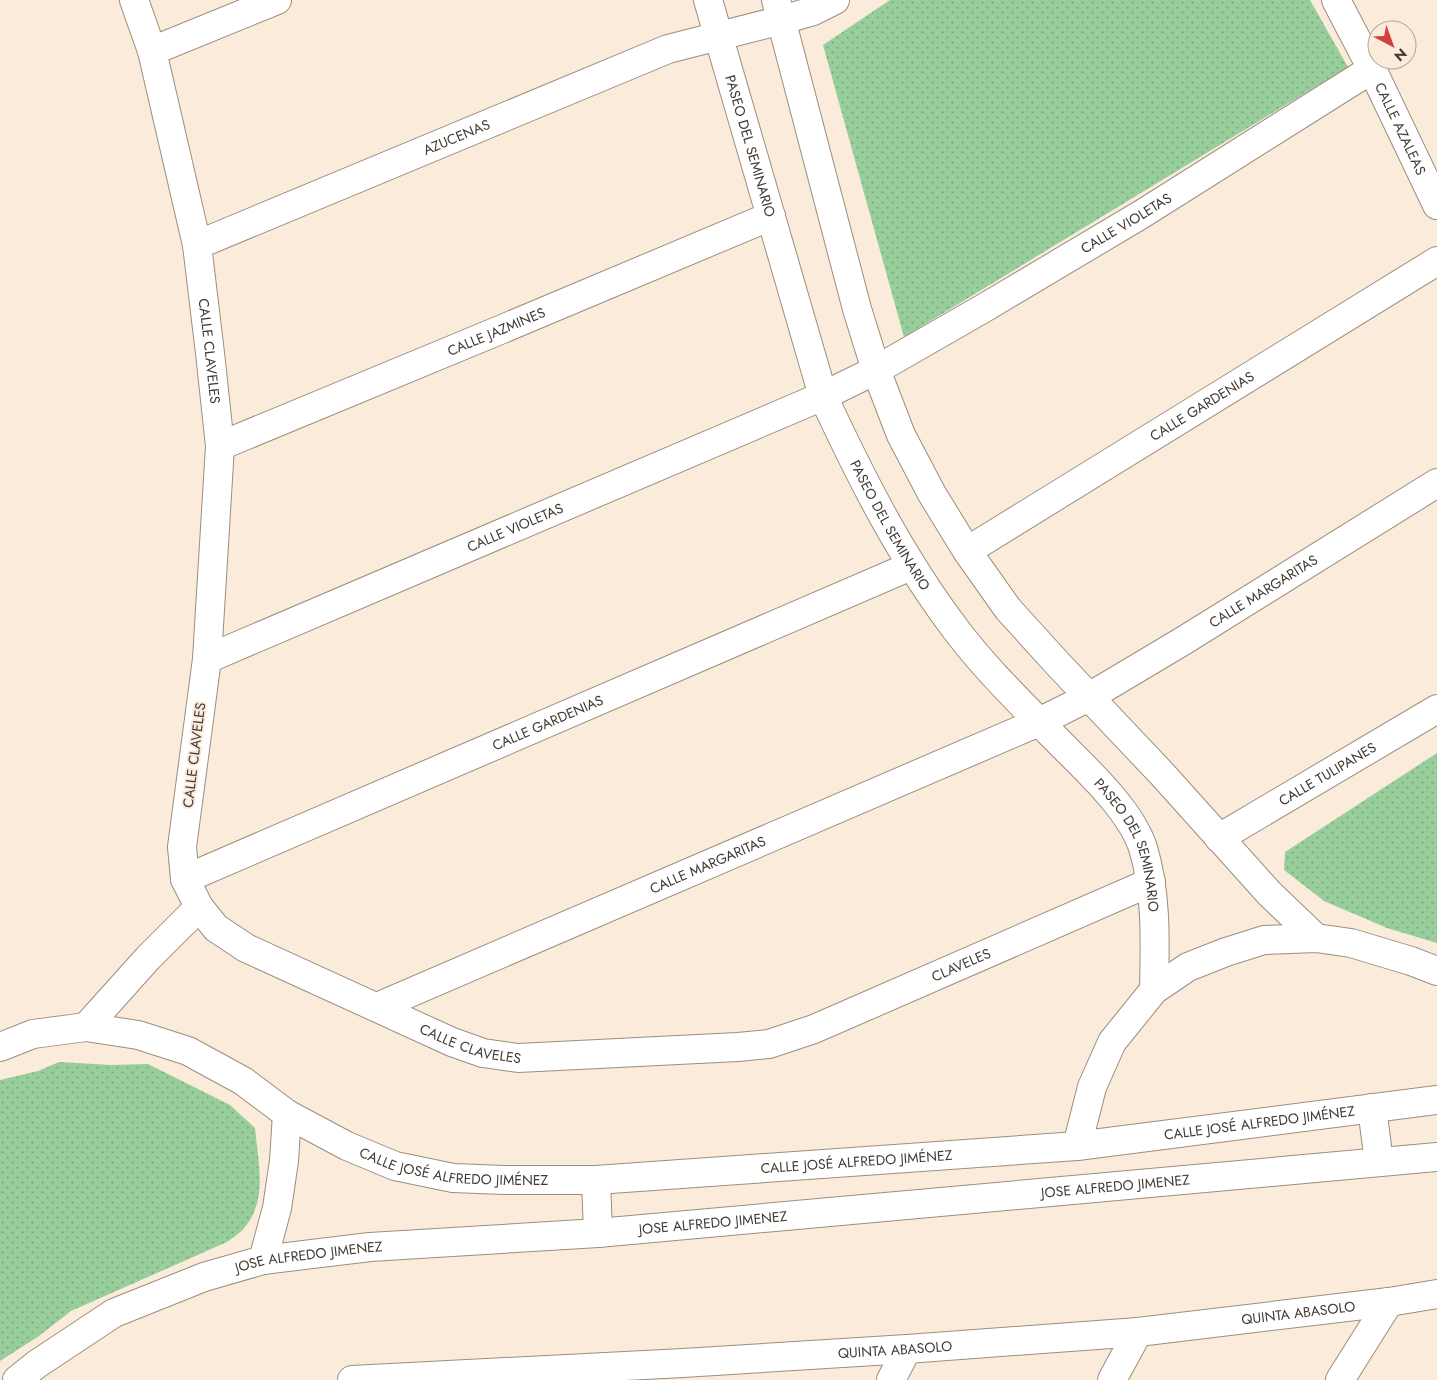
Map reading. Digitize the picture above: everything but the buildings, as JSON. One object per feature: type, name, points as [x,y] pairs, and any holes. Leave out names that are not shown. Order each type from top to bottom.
[{"type":"street","name":"CALLE CLAVELES","points":[[134,0],[152,51],[197,245],[220,446],[207,659],[182,847],[185,879],[199,907],[216,928],[246,948],[452,1042],[483,1053],[518,1058],[769,1044]]},
{"type":"street","points":[[152,51],[277,0]]},
{"type":"street","name":"PASEO DEL SEMINARIO","points":[[708,0],[823,396],[851,456],[911,566],[958,632],[1007,689],[1089,773],[1126,815],[1142,846],[1151,882],[1155,928],[1154,990]]},
{"type":"street","points":[[835,0],[813,10],[779,10],[854,300],[876,370],[901,435],[932,494],[967,551],[1008,609],[1269,893],[1316,938]]},
{"type":"street","name":"CALLE AZALEAS","points":[[1336,0],[1367,59]]},
{"type":"street","name":"AZUCENAS","points":[[197,245],[668,49],[719,36],[779,10]]},
{"type":"street","name":"CALLE VIOLETAS","points":[[207,659],[823,396],[876,370],[1142,214],[1370,70]]},
{"type":"street","name":"CALLE AZALEAS","points":[[1372,70],[1437,205]]},
{"type":"street","name":"CALLE JAZMINES","points":[[220,446],[772,216]]},
{"type":"street","name":"CALLE GARDENIAS","points":[[967,551],[1437,261]]},
{"type":"street","name":"CALLE MARGARITAS","points":[[377,1007],[1039,722],[1089,697],[1183,641],[1437,483]]},
{"type":"street","name":"CALLE GARDENIAS","points":[[185,879],[911,566]]},
{"type":"street","name":"CALLE TULIPANES","points":[[1219,838],[1437,709]]},
{"type":"street","name":"CLAVELES","points":[[769,1044],[814,1029],[1151,882]]},
{"type":"street","points":[[86,1027],[148,958],[199,907]]},
{"type":"street","points":[[1077,1146],[1092,1087],[1112,1042],[1154,990],[1188,967],[1264,940],[1316,938],[1351,943],[1437,971]]},
{"type":"street","name":"CALLE JOSÉ ALFREDO JIMÉNEZ","points":[[0,1047],[33,1034],[86,1027],[138,1034],[188,1050],[243,1081],[287,1114],[346,1146],[395,1166],[453,1178],[504,1180],[596,1180],[1077,1146],[1437,1100]]},
{"type":"street","points":[[1372,1108],[1379,1162]]},
{"type":"street","points":[[263,1260],[277,1208],[284,1161],[287,1114]]},
{"type":"street","name":"JOSE ALFREDO JIMENEZ","points":[[18,1380],[37,1364],[114,1313],[204,1277],[263,1260],[370,1246],[598,1233],[1437,1157]]},
{"type":"street","points":[[596,1180],[598,1233]]},
{"type":"street","name":"QUINTA ABASOLO","points":[[352,1380],[679,1372],[907,1349],[1138,1332],[1389,1302],[1437,1294]]},
{"type":"street","points":[[1340,1380],[1389,1302]]},
{"type":"street","points":[[1112,1380],[1138,1332]]},
{"type":"street","points":[[891,1380],[907,1349]]},
{"type":"green space","points":[[890,0],[1310,0],[1348,67],[904,337],[823,45]]},
{"type":"green space","points":[[1437,753],[1437,943],[1387,928],[1324,901],[1284,870],[1285,852]]},
{"type":"green space","points":[[59,1062],[111,1065],[148,1064],[230,1105],[255,1128],[260,1179],[257,1204],[252,1216],[243,1229],[227,1242],[71,1311],[39,1336],[0,1361],[0,1080],[38,1071]]}]
